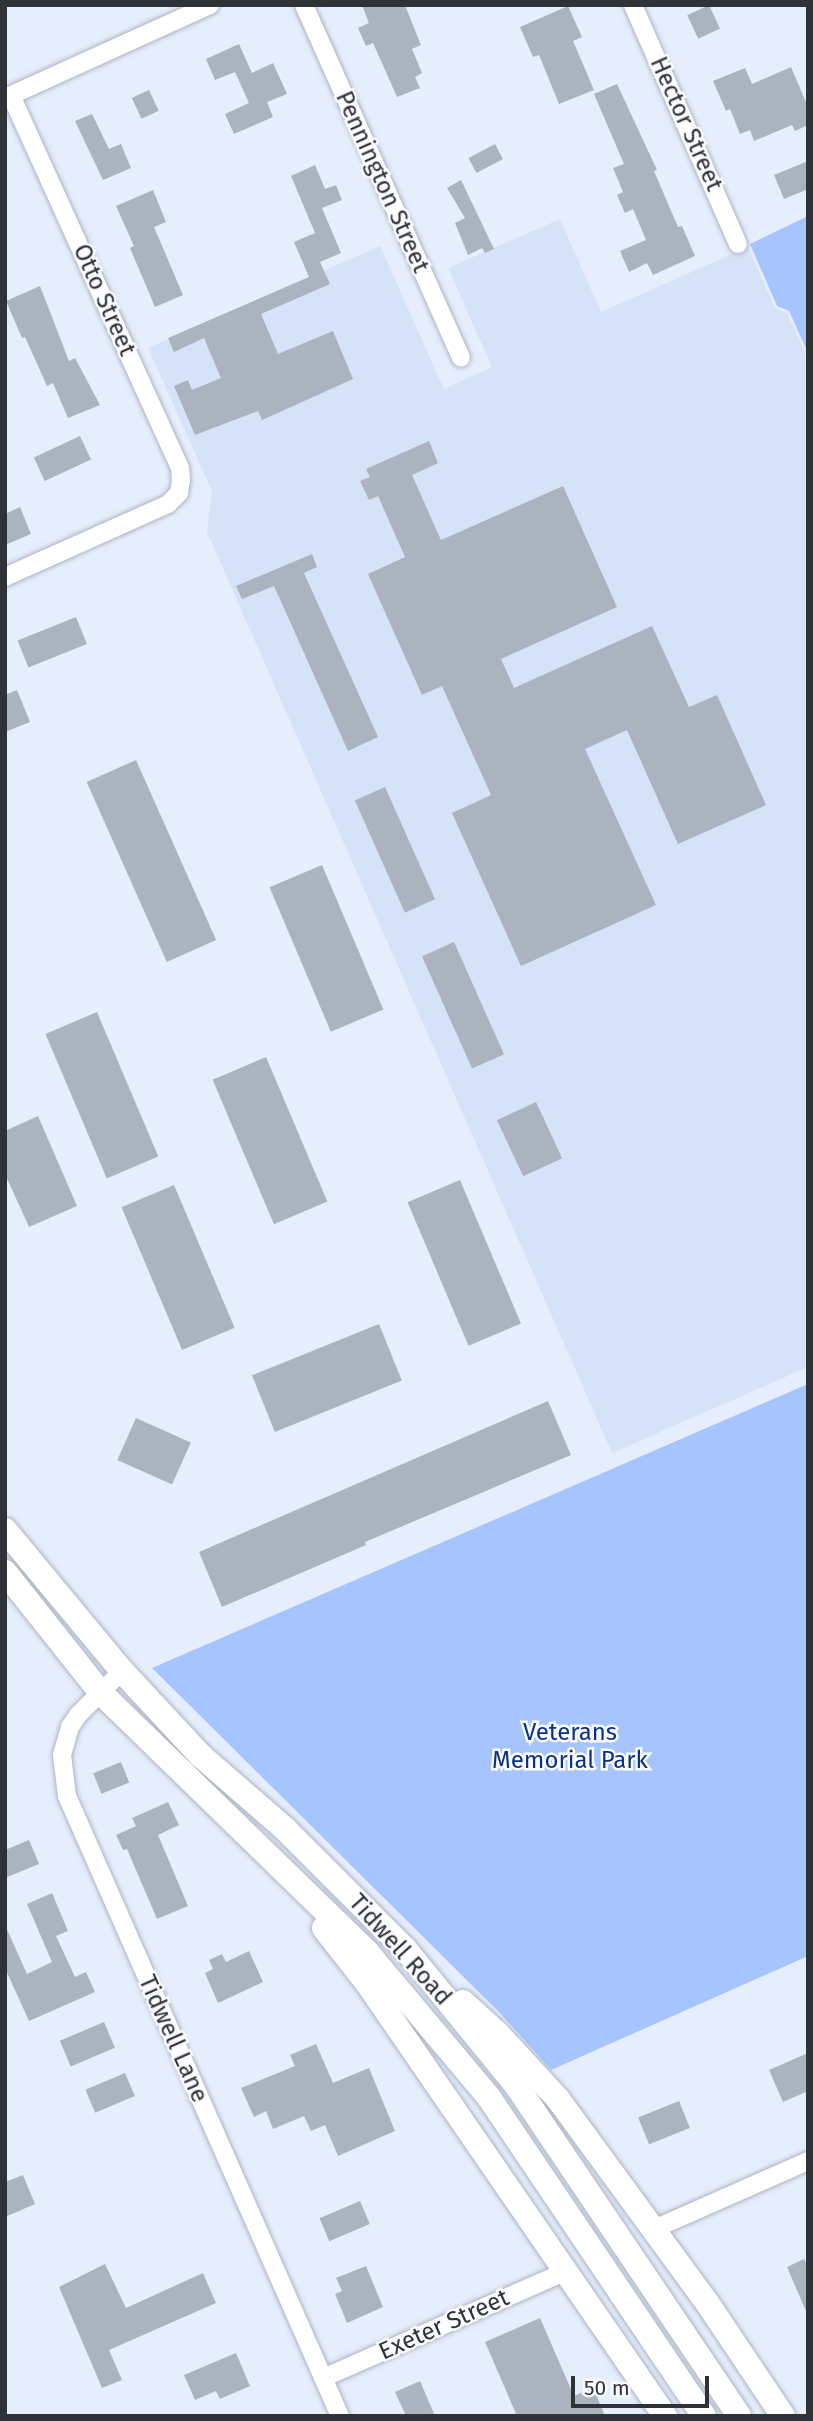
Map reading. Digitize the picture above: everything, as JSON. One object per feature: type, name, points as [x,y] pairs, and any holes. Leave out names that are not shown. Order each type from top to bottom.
[{"type":"main road","name":"Tidwell Road","points":[[5,1530],[122,1671],[200,1755],[285,1829],[405,1949],[516,2085],[738,2416]]},
{"type":"main road","name":"Tidwell Road","points":[[5,1572],[100,1692],[368,1952],[488,2096],[704,2416]]},
{"type":"main road","points":[[262,1847],[367,1983],[665,2416]]},
{"type":"main road","points":[[405,1949],[498,2034],[558,2099],[654,2229],[783,2416]]},
{"type":"street","points":[[8,96],[210,5]]},
{"type":"street","name":"Pennington Street","points":[[304,5],[461,358]]},
{"type":"street","name":"Hector Street","points":[[633,5],[738,244]]},
{"type":"street","name":"Otto Street","points":[[5,577],[168,504],[179,494],[180,468],[8,96]]},
{"type":"street","name":"Tidwell Lane","points":[[122,1671],[78,1715],[65,1741],[62,1770],[67,1796],[340,2416]]},
{"type":"street","points":[[654,2229],[808,2161]]},
{"type":"street","name":"Exeter Street","points":[[323,2378],[565,2272]]},
{"type":"shaded area","points":[[560,219],[601,312],[748,247],[775,308],[787,313],[808,359],[808,1367],[612,1453],[207,532],[212,491],[148,348],[380,246],[444,389],[492,367],[448,268]]},
{"type":"green space","points":[[808,216],[808,353],[789,311],[777,306],[750,244]]},
{"type":"green space","name":"Veterans Memorial Park","points":[[808,1384],[808,1956],[551,2070],[500,2013],[152,1668]]},
{"type":"building","points":[[362,5],[405,5],[421,45],[412,49],[422,73],[415,77],[420,88],[397,97],[373,43],[366,46],[358,28],[369,23]]},
{"type":"building","points":[[709,5],[720,29],[698,39],[687,15]]},
{"type":"building","points":[[568,6],[582,37],[573,41],[594,90],[559,104],[539,55],[533,57],[520,27]]},
{"type":"building","points":[[239,44],[252,73],[273,63],[287,94],[267,102],[273,117],[234,134],[225,114],[249,103],[235,72],[215,80],[206,59]]},
{"type":"building","points":[[791,67],[808,107],[808,125],[795,131],[792,125],[754,141],[750,130],[740,134],[730,109],[726,111],[713,81],[745,68],[752,84]]},
{"type":"building","points":[[617,84],[657,170],[654,171],[678,227],[682,226],[695,256],[653,275],[647,263],[629,272],[620,251],[646,240],[633,209],[625,213],[617,195],[623,192],[613,168],[624,164],[594,94]]},
{"type":"building","points":[[149,90],[159,111],[142,119],[132,98]]},
{"type":"building","points":[[92,114],[109,149],[121,144],[131,168],[103,180],[75,121]]},
{"type":"building","points":[[495,144],[503,159],[476,173],[469,158]]},
{"type":"building","points":[[808,161],[808,189],[784,199],[774,175]]},
{"type":"building","points":[[315,165],[325,189],[336,185],[342,200],[322,208],[341,253],[320,262],[330,284],[261,314],[278,354],[333,331],[353,379],[262,420],[258,411],[195,435],[174,386],[188,380],[192,390],[221,378],[204,338],[174,352],[168,338],[309,277],[294,242],[315,233],[291,176]]},
{"type":"building","points":[[461,180],[494,249],[485,253],[482,248],[468,255],[455,223],[465,218],[447,188]]},
{"type":"building","points":[[153,190],[166,222],[154,227],[183,295],[155,307],[130,248],[134,246],[116,206]]},
{"type":"building","points":[[40,286],[69,361],[75,358],[100,405],[68,418],[53,383],[47,386],[6,301]]},
{"type":"building","points":[[80,436],[91,460],[45,481],[34,458]]},
{"type":"building","points":[[429,441],[438,463],[412,475],[441,540],[563,486],[617,607],[501,659],[514,688],[652,626],[689,707],[717,695],[766,805],[678,844],[627,730],[585,749],[656,905],[521,966],[452,813],[491,795],[442,686],[422,695],[368,574],[405,557],[378,496],[369,500],[360,481],[370,477],[366,469]]},
{"type":"building","points":[[20,507],[31,534],[5,545],[5,514]]},
{"type":"building","points":[[312,554],[317,567],[304,573],[378,737],[348,751],[274,586],[242,599],[236,586]]},
{"type":"building","points":[[76,617],[87,644],[28,667],[18,641]]},
{"type":"building","points":[[17,690],[30,722],[5,732],[5,695]]},
{"type":"building","points":[[136,760],[216,940],[167,962],[87,782]]},
{"type":"building","points":[[385,787],[435,899],[405,913],[355,800]]},
{"type":"building","points":[[322,865],[383,1010],[331,1032],[270,887]]},
{"type":"building","points":[[454,942],[504,1054],[472,1069],[422,956]]},
{"type":"building","points":[[97,1012],[158,1157],[107,1178],[45,1034]]},
{"type":"building","points":[[266,1057],[327,1202],[274,1224],[213,1080]]},
{"type":"building","points":[[536,1102],[562,1158],[523,1176],[497,1120]]},
{"type":"building","points":[[38,1116],[77,1206],[29,1227],[5,1174],[5,1131]]},
{"type":"building","points":[[460,1180],[521,1324],[468,1346],[408,1202]]},
{"type":"building","points":[[174,1185],[235,1328],[182,1350],[122,1207]]},
{"type":"building","points":[[379,1324],[402,1381],[275,1432],[252,1375]]},
{"type":"building","points":[[548,1401],[571,1455],[365,1542],[366,1545],[222,1607],[199,1552]]},
{"type":"building","points":[[136,1418],[191,1442],[172,1484],[117,1460]]},
{"type":"building","points":[[121,1762],[129,1782],[101,1794],[93,1773]]},
{"type":"building","points":[[168,1802],[179,1825],[158,1835],[188,1906],[157,1919],[127,1849],[123,1850],[116,1835],[136,1826],[132,1818]]},
{"type":"building","points":[[29,1840],[39,1864],[5,1878],[5,1850]]},
{"type":"building","points":[[52,1893],[68,1931],[56,1936],[75,1977],[86,1972],[95,1992],[29,2021],[5,1968],[5,1925],[27,1974],[52,1962],[27,1904]]},
{"type":"building","points":[[249,1951],[263,1982],[218,2003],[205,1973],[213,1969],[209,1960],[222,1954],[226,1962]]},
{"type":"building","points":[[104,2022],[115,2048],[71,2067],[60,2041]]},
{"type":"building","points":[[316,2044],[333,2083],[369,2068],[395,2131],[338,2156],[325,2125],[311,2131],[304,2116],[273,2129],[266,2111],[254,2117],[241,2088],[295,2066],[290,2055]]},
{"type":"building","points":[[808,2053],[808,2091],[783,2102],[769,2070]]},
{"type":"building","points":[[125,2073],[135,2096],[95,2113],[85,2090]]},
{"type":"building","points":[[679,2101],[690,2128],[649,2144],[638,2117]]},
{"type":"building","points":[[23,2175],[35,2204],[5,2217],[5,2182]]},
{"type":"building","points":[[360,2201],[370,2224],[329,2241],[319,2218]]},
{"type":"building","points":[[804,2259],[808,2267],[808,2316],[787,2267]]},
{"type":"building","points":[[105,2264],[126,2308],[203,2273],[216,2303],[109,2350],[122,2380],[102,2388],[59,2287]]},
{"type":"building","points":[[366,2266],[383,2307],[347,2323],[335,2294],[342,2291],[336,2278]]},
{"type":"building","points":[[540,2318],[574,2396],[593,2387],[605,2416],[517,2416],[485,2342]]},
{"type":"building","points":[[236,2353],[250,2386],[220,2399],[216,2391],[195,2400],[184,2375]]},
{"type":"building","points":[[420,2381],[435,2416],[406,2416],[395,2392]]}]
